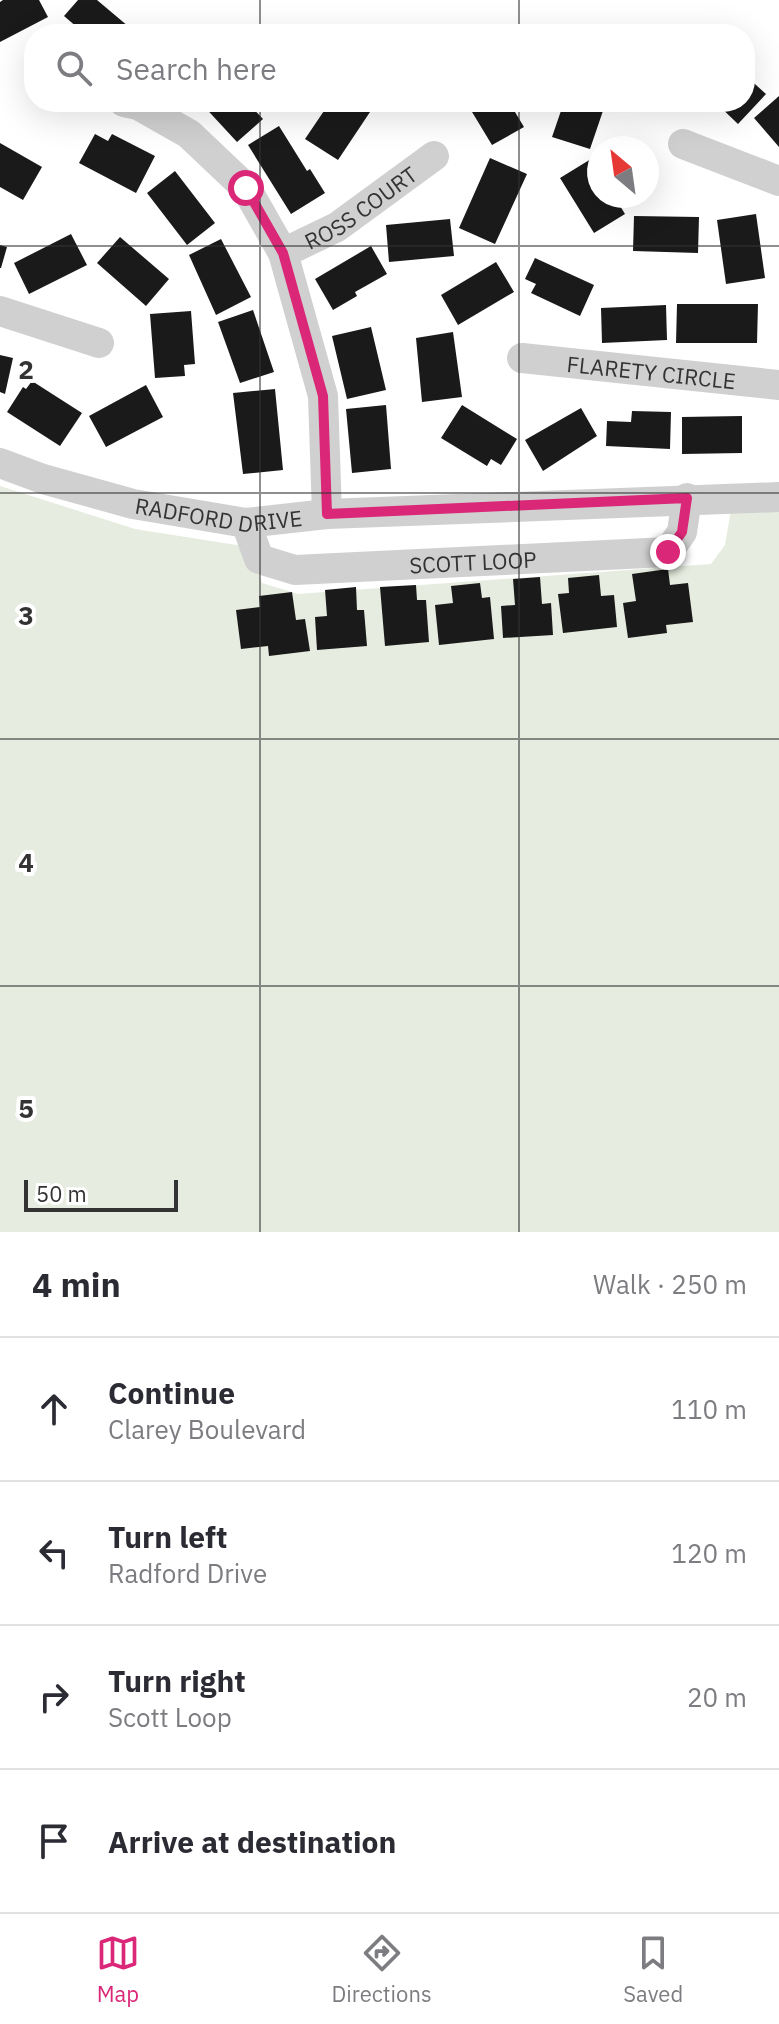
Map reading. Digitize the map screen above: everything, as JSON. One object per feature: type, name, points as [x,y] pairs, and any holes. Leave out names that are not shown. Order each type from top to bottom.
[{"type":"street","points":[[150,112],[189,134],[246,188],[283,253],[323,396],[327,514]]},
{"type":"street","points":[[683,144],[779,181]]},
{"type":"street","name":"ROSS COURT","points":[[283,253],[337,227],[434,156]]},
{"type":"street","points":[[0,311],[99,343]]},
{"type":"street","name":"FLARETY CIRCLE","points":[[522,358],[779,385]]},
{"type":"street","name":"RADFORD DRIVE","points":[[0,463],[133,504],[246,523],[327,514],[687,498],[779,497]]},
{"type":"street","name":"SCOTT LOOP","points":[[246,523],[259,559],[295,570],[668,552],[682,532],[687,498]]},
{"type":"shaded area","points":[[0,486],[135,529],[249,547],[262,583],[298,594],[711,564],[725,545],[731,510],[779,512],[779,1232],[0,1232]]},
{"type":"building","points":[[39,0],[48,17],[35,24],[24,24],[24,30],[0,42],[0,2]]},
{"type":"building","points":[[78,0],[97,0],[126,24],[73,24],[64,16]]},
{"type":"building","points":[[755,84],[766,94],[755,106]]},
{"type":"building","points":[[779,96],[779,147],[754,118]]},
{"type":"building","points":[[209,112],[256,112],[263,119],[237,142]]},
{"type":"building","points":[[323,112],[370,112],[338,160],[305,139]]},
{"type":"building","points":[[472,112],[515,112],[524,127],[492,145]]},
{"type":"building","points":[[561,112],[603,112],[594,136],[587,136],[587,148],[552,137]]},
{"type":"building","points":[[725,112],[749,112],[738,124]]},
{"type":"building","points":[[279,126],[325,193],[291,214],[248,145]]},
{"type":"building","points":[[95,134],[108,141],[112,134],[155,156],[136,193],[79,163]]},
{"type":"building","points":[[0,143],[42,167],[23,200],[0,187]]},
{"type":"building","points":[[490,158],[527,174],[495,244],[459,228]]},
{"type":"building","points":[[587,161],[587,208],[621,208],[625,214],[594,233],[560,178]]},
{"type":"building","points":[[175,171],[215,223],[187,245],[147,193]]},
{"type":"building","points":[[756,214],[765,278],[726,284],[717,220]]},
{"type":"building","points":[[634,216],[699,217],[698,253],[633,251]]},
{"type":"building","points":[[450,219],[454,256],[389,262],[386,225]]},
{"type":"building","points":[[71,234],[87,265],[29,294],[14,263]]},
{"type":"building","points":[[120,237],[169,279],[146,306],[97,263]]},
{"type":"building","points":[[221,239],[251,297],[216,315],[189,255]]},
{"type":"building","points":[[0,245],[7,247],[1,268],[0,268]]},
{"type":"building","points":[[371,246],[387,274],[355,292],[357,296],[333,310],[315,279]]},
{"type":"building","points":[[535,258],[594,285],[580,316],[531,293],[536,284],[525,279]]},
{"type":"building","points":[[496,262],[514,292],[458,325],[441,295]]},
{"type":"building","points":[[677,304],[758,304],[757,343],[676,343]]},
{"type":"building","points":[[666,305],[667,340],[602,343],[601,308]]},
{"type":"building","points":[[253,310],[274,372],[240,383],[218,322]]},
{"type":"building","points":[[191,311],[195,364],[184,365],[185,376],[155,378],[150,314]]},
{"type":"building","points":[[371,327],[386,390],[347,399],[332,336]]},
{"type":"building","points":[[453,332],[462,397],[422,402],[416,338]]},
{"type":"building","points":[[0,355],[13,358],[5,394],[0,392]]},
{"type":"building","points":[[32,381],[82,413],[60,446],[7,412],[23,387],[26,389]]},
{"type":"building","points":[[146,385],[163,417],[106,447],[89,416]]},
{"type":"building","points":[[275,389],[283,470],[243,474],[233,393]]},
{"type":"building","points":[[386,405],[391,469],[352,473],[346,409]]},
{"type":"building","points":[[462,405],[517,439],[501,465],[491,459],[487,466],[441,438]]},
{"type":"building","points":[[581,408],[597,436],[543,471],[525,440]]},
{"type":"building","points":[[632,411],[671,412],[670,449],[606,446],[607,421],[631,422]]},
{"type":"building","points":[[742,416],[742,453],[682,454],[682,417]]},
{"type":"building","points":[[668,569],[670,585],[688,583],[693,622],[666,625],[667,633],[628,638],[623,603],[636,601],[632,574]]},
{"type":"building","points":[[599,575],[601,596],[614,595],[617,627],[563,633],[558,594],[569,593],[568,578]]},
{"type":"building","points":[[540,577],[542,604],[551,603],[553,635],[503,638],[501,606],[515,605],[513,579]]},
{"type":"building","points":[[480,583],[482,598],[490,597],[494,639],[439,645],[435,605],[453,603],[451,586]]},
{"type":"building","points":[[416,585],[417,600],[426,600],[429,642],[385,646],[380,587]]},
{"type":"building","points":[[356,587],[357,610],[364,610],[367,646],[317,650],[315,617],[327,616],[325,590]]},
{"type":"building","points":[[292,592],[296,620],[305,619],[310,651],[269,656],[268,646],[241,649],[236,610],[260,607],[259,596]]},
{"type":"route","points":[[246,188],[283,253],[323,396],[327,514],[687,498],[682,532],[668,552]]}]
